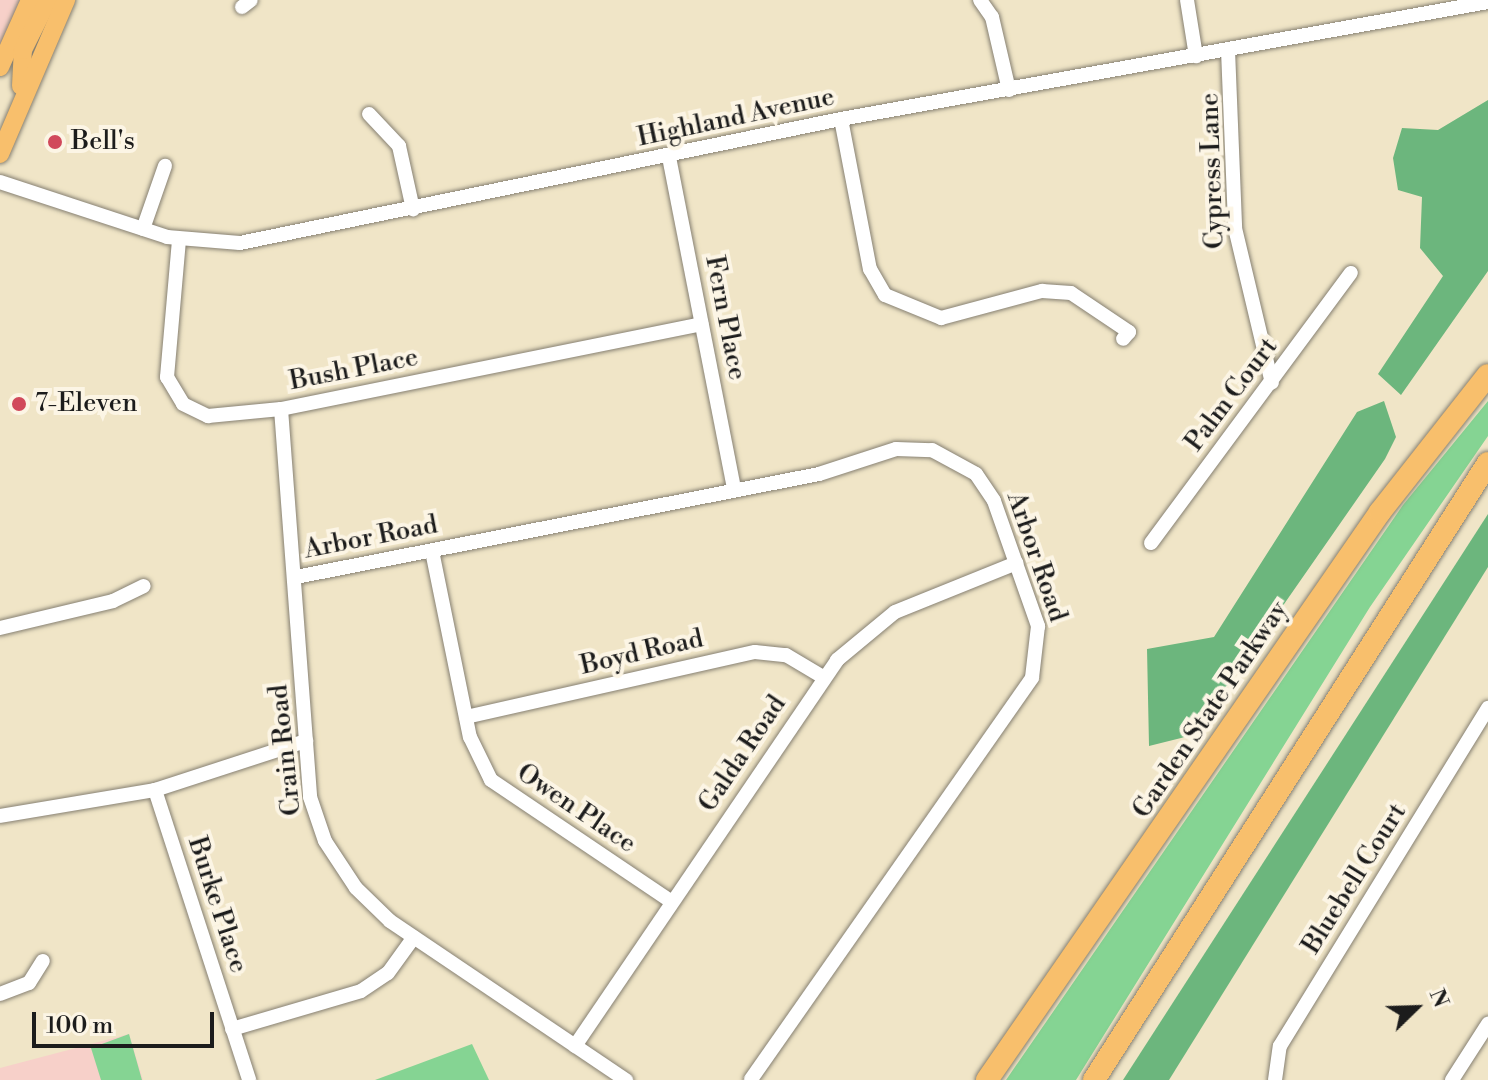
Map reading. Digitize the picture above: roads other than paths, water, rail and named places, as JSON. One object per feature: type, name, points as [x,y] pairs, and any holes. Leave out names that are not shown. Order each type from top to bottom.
[{"type":"highway","name":"Garden State Parkway","points":[[987,1080],[1380,512],[1488,375]]},
{"type":"highway","points":[[1094,1080],[1488,463]]},
{"type":"main road","points":[[0,67],[30,0]]},
{"type":"main road","points":[[20,101],[23,50],[48,0]]},
{"type":"main road","points":[[0,154],[20,101],[66,0]]},
{"type":"street","points":[[980,0],[992,17],[1009,90]]},
{"type":"street","points":[[1187,0],[1196,56]]},
{"type":"street","name":"Highland Avenue","points":[[0,182],[179,240],[240,243],[669,157],[841,119],[1488,2]]},
{"type":"street","name":"Cypress Lane","points":[[1228,50],[1235,228],[1272,383]]},
{"type":"street","points":[[369,114],[399,146],[413,209]]},
{"type":"street","points":[[841,119],[870,269],[885,295],[941,318],[1042,291],[1071,293],[1129,332],[1123,339]]},
{"type":"street","name":"Fern Place","points":[[669,157],[734,489]]},
{"type":"street","points":[[143,229],[165,166]]},
{"type":"street","name":"Bush Place","points":[[179,240],[167,351],[173,394],[208,416],[281,409],[702,324]]},
{"type":"street","name":"Palm Court","points":[[1151,543],[1351,273]]},
{"type":"street","name":"Crain Road","points":[[281,409],[296,577],[310,797],[325,841],[356,888],[414,937],[626,1080]]},
{"type":"street","name":"Arbor Road","points":[[296,577],[734,489],[896,449],[932,450],[962,463],[987,487],[1038,626],[1032,678],[751,1080]]},
{"type":"street","name":"Owen Place","points":[[432,551],[466,717],[482,767],[505,794],[672,902]]},
{"type":"street","name":"Galda Road","points":[[575,1046],[823,677],[895,612],[1016,563]]},
{"type":"street","points":[[0,628],[113,601],[144,586]]},
{"type":"street","name":"Boyd Road","points":[[466,717],[755,652],[786,655],[823,677]]},
{"type":"street","name":"Bluebell Court","points":[[1275,1080],[1280,1046],[1488,708]]},
{"type":"street","points":[[0,816],[155,790],[306,741]]},
{"type":"street","name":"Burke Place","points":[[155,790],[249,1080]]},
{"type":"street","points":[[232,1029],[361,991],[388,973],[414,937]]},
{"type":"street","points":[[0,994],[29,983],[43,961]]},
{"type":"street","points":[[1452,1080],[1488,1024]]},
{"type":"place","name":"Bell's","points":[[55,142]]},
{"type":"place","name":"7-Eleven","points":[[19,404]]}]
